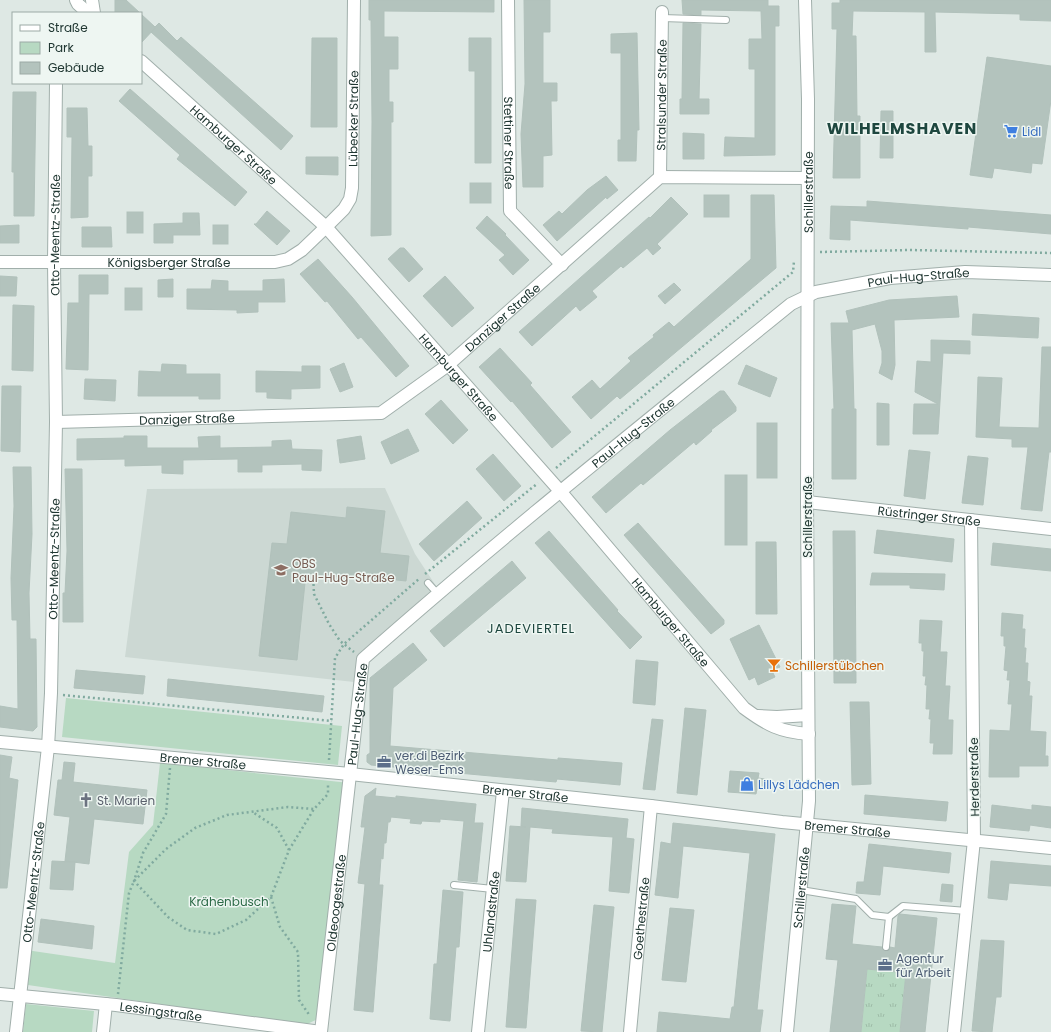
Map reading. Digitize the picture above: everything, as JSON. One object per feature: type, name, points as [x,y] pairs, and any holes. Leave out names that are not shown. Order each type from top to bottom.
[{"type":"street","points":[[76,0],[78,4],[87,12]]},
{"type":"street","points":[[92,0],[94,12]]},
{"type":"street","name":"Lübecker Straße","points":[[326,227],[344,209],[350,199],[352,188],[354,0]]},
{"type":"street","name":"Stettiner Straße","points":[[508,0],[510,212],[562,265]]},
{"type":"street","name":"Schillerstraße","points":[[787,1032],[808,824],[807,502],[809,295],[805,0]]},
{"type":"street","name":"Stralsunder Straße","points":[[660,177],[662,15]]},
{"type":"street","name":"Hamburger Straße","points":[[142,62],[326,227],[560,491],[744,708],[775,728],[789,732],[808,734]]},
{"type":"street","name":"Otto-Meentz-Straße","points":[[16,1032],[48,747],[51,694],[56,422],[54,262],[56,84]]},
{"type":"street","points":[[660,177],[808,178]]},
{"type":"street","name":"Danziger Straße","points":[[56,422],[381,413],[448,365],[660,177]]},
{"type":"street","name":"Königsberger Straße","points":[[0,262],[274,262],[288,259],[302,250],[326,227]]},
{"type":"street","name":"Paul-Hug-Straße","points":[[350,774],[363,659],[437,593],[560,491],[791,304],[818,291],[890,278],[965,272],[1051,275]]},
{"type":"street","name":"Rüstringer Straße","points":[[807,502],[1051,529]]},
{"type":"street","name":"Herderstraße","points":[[954,1032],[974,840],[971,520]]},
{"type":"street","points":[[753,715],[777,717],[808,715]]},
{"type":"street","name":"Bremer Straße","points":[[0,742],[350,774],[808,824],[1051,848]]},
{"type":"street","name":"Oldeoogestraße","points":[[321,1032],[350,774]]},
{"type":"street","name":"Uhlandstraße","points":[[478,1032],[503,791]]},
{"type":"street","name":"Goethestraße","points":[[630,1032],[651,806]]},
{"type":"street","name":"Lessingstraße","points":[[0,994],[111,1005],[321,1032]]},
{"type":"street","points":[[103,1032],[111,1005]]},
{"type":"lane","points":[[662,15],[726,20]]},
{"type":"lane","points":[[428,582],[437,593]]},
{"type":"lane","points":[[454,885],[493,889]]},
{"type":"lane","points":[[801,890],[856,899],[872,915],[889,917],[903,906],[967,911]]},
{"type":"lane","points":[[886,947],[889,917]]},
{"type":"path","points":[[313,574],[314,594],[336,636],[363,659]]},
{"type":"path","points":[[51,694],[332,721]]},
{"type":"path","points":[[111,1005],[129,892],[143,853],[166,814],[170,758]]},
{"type":"path","points":[[134,880],[168,917],[187,930],[216,934],[246,920],[271,897],[289,850],[314,808],[328,794],[329,772]]},
{"type":"path","points":[[134,880],[166,849],[195,828],[227,815],[254,813],[288,807],[314,808]]},
{"type":"path","points":[[254,813],[277,828],[289,850]]},
{"type":"path","points":[[271,897],[280,927],[298,952],[299,1000],[321,1032]]},
{"type":"shaded area","name":"OBS Paul-Hug-Straße","points":[[385,488],[415,554],[436,586],[358,656],[354,682],[125,657],[147,489]]},
{"type":"green space","points":[[66,698],[342,726],[338,765],[62,737]]},
{"type":"green space","name":"Krähenbusch","points":[[160,763],[350,783],[322,1017],[305,1025],[21,984],[26,950],[115,963],[129,852],[153,825]]},
{"type":"green space","points":[[867,969],[906,973],[900,1032],[861,1032]]},
{"type":"green space","points":[[26,1004],[94,1011],[92,1032],[23,1032]]},
{"type":"building","points":[[115,0],[126,0],[139,12],[115,12]]},
{"type":"building","points":[[369,0],[494,0],[494,12],[384,11],[384,37],[398,37],[398,69],[389,69],[389,102],[393,102],[393,122],[391,122],[391,235],[371,236],[372,122],[371,20],[369,20]]},
{"type":"building","points":[[524,0],[550,0],[550,32],[543,32],[543,83],[557,83],[557,101],[551,101],[552,155],[543,156],[543,187],[523,187],[521,134],[525,84]]},
{"type":"building","points":[[682,0],[768,0],[768,6],[779,6],[779,26],[775,26],[775,155],[724,156],[725,137],[755,138],[755,69],[749,69],[749,39],[762,39],[761,11],[701,10],[701,15],[683,14]]},
{"type":"building","points":[[840,0],[1051,0],[1051,21],[1020,20],[1020,14],[935,12],[936,52],[925,52],[925,12],[853,11],[852,36],[856,36],[857,116],[860,116],[860,178],[833,178],[837,29],[832,29],[832,3],[840,3]]},
{"type":"building","points":[[142,15],[155,27],[159,23],[177,41],[181,37],[293,136],[281,150],[151,32],[142,42]]},
{"type":"building","points":[[683,23],[701,24],[699,99],[709,99],[709,114],[680,114],[680,99],[682,99]]},
{"type":"building","points":[[637,33],[639,130],[637,130],[636,161],[618,161],[618,140],[621,140],[621,53],[611,53],[611,34]]},
{"type":"building","points":[[312,38],[337,38],[337,127],[311,127]]},
{"type":"building","points":[[469,38],[491,38],[491,163],[475,163],[475,71],[469,71]]},
{"type":"building","name":"Lidl","points":[[987,57],[1051,66],[1051,100],[1042,164],[1032,163],[1031,173],[994,168],[992,178],[970,175]]},
{"type":"building","points":[[130,89],[247,192],[235,206],[177,159],[180,155],[119,101]]},
{"type":"building","points":[[13,92],[36,92],[34,216],[14,216],[14,172],[12,172]]},
{"type":"building","points":[[67,108],[87,108],[88,146],[92,146],[92,176],[88,176],[88,217],[71,218],[72,137],[67,137]]},
{"type":"building","points":[[881,111],[893,111],[893,158],[880,158]]},
{"type":"building","points":[[683,133],[704,134],[704,159],[683,159]]},
{"type":"building","points":[[306,157],[338,157],[338,175],[306,174]]},
{"type":"building","points":[[606,176],[618,190],[607,199],[606,197],[557,241],[543,225],[559,211],[562,214],[587,190]]},
{"type":"building","points":[[470,183],[491,183],[491,203],[470,203]]},
{"type":"building","points":[[704,195],[729,195],[729,217],[704,217]]},
{"type":"building","points":[[751,195],[774,195],[776,268],[620,399],[617,396],[591,419],[572,397],[592,380],[600,389],[631,361],[628,358],[654,337],[653,335],[669,322],[674,327],[751,259]]},
{"type":"building","points":[[671,197],[688,214],[657,244],[661,248],[653,255],[647,248],[623,268],[621,266],[592,291],[597,297],[580,311],[576,306],[532,346],[519,332],[649,217],[650,218]]},
{"type":"building","points":[[867,201],[1051,215],[1051,234],[968,227],[968,229],[850,220],[850,240],[830,239],[831,206],[867,207]]},
{"type":"building","points":[[267,211],[290,231],[277,245],[254,224],[256,224]]},
{"type":"building","points":[[127,212],[143,212],[143,233],[127,233]]},
{"type":"building","points":[[183,213],[199,213],[200,235],[173,235],[173,243],[154,243],[154,224],[183,223]]},
{"type":"building","points":[[487,216],[506,234],[505,235],[529,260],[513,275],[499,260],[505,255],[476,228]]},
{"type":"building","points":[[19,225],[19,243],[0,243],[0,226]]},
{"type":"building","points":[[213,225],[228,225],[228,244],[213,244]]},
{"type":"building","points":[[82,227],[111,227],[112,247],[82,247]]},
{"type":"building","points":[[400,248],[404,248],[423,269],[409,282],[388,259]]},
{"type":"building","points":[[318,259],[352,297],[409,366],[396,377],[361,337],[358,339],[327,301],[325,302],[300,274]]},
{"type":"building","points":[[79,275],[108,275],[108,294],[89,294],[88,370],[66,369],[68,303],[79,303]]},
{"type":"building","points":[[0,276],[17,277],[16,296],[0,296]]},
{"type":"building","points":[[445,276],[474,308],[452,327],[423,296]]},
{"type":"building","points":[[173,279],[173,297],[158,297],[158,280]]},
{"type":"building","points":[[284,279],[285,302],[258,302],[258,312],[237,313],[237,310],[187,309],[187,289],[211,289],[212,280],[228,281],[228,291],[263,291],[263,280]]},
{"type":"building","points":[[674,283],[681,290],[665,304],[658,296]]},
{"type":"building","points":[[125,288],[142,288],[142,310],[125,310]]},
{"type":"building","points":[[957,296],[959,317],[894,320],[895,365],[892,380],[879,373],[882,363],[882,351],[875,324],[852,330],[854,409],[856,409],[856,479],[832,479],[832,409],[834,409],[831,323],[849,323],[846,311],[889,300]]},
{"type":"building","points":[[13,305],[34,306],[33,371],[12,370]]},
{"type":"building","points":[[973,314],[1039,318],[1038,338],[972,335]]},
{"type":"building","points":[[931,340],[970,341],[970,354],[943,353],[938,434],[913,434],[914,404],[938,404],[915,392],[917,361],[931,362]]},
{"type":"building","points":[[1042,347],[1051,347],[1051,452],[1049,452],[1042,511],[1021,509],[1028,447],[1012,447],[1012,439],[976,437],[978,377],[1002,378],[999,427],[1039,428]]},
{"type":"building","points":[[500,348],[532,383],[530,385],[571,432],[552,448],[512,401],[511,402],[479,367]]},
{"type":"building","points":[[344,363],[353,387],[340,392],[330,369]]},
{"type":"building","points":[[162,364],[186,365],[186,374],[220,374],[220,399],[199,399],[199,396],[138,396],[139,371],[161,372]]},
{"type":"building","points":[[746,365],[777,378],[770,397],[738,384]]},
{"type":"building","points":[[302,366],[320,366],[320,388],[291,389],[291,399],[267,398],[267,392],[256,392],[256,371],[302,372]]},
{"type":"building","points":[[85,379],[116,380],[115,401],[84,399]]},
{"type":"building","points":[[2,386],[21,386],[20,452],[1,451]]},
{"type":"building","points":[[720,391],[724,391],[736,407],[736,411],[711,430],[712,431],[696,445],[694,442],[643,485],[641,483],[606,513],[592,497],[670,430]]},
{"type":"building","points":[[441,400],[468,430],[453,444],[425,414]]},
{"type":"building","points":[[877,403],[889,404],[889,445],[877,445]]},
{"type":"building","points":[[757,423],[777,423],[777,478],[757,478]]},
{"type":"building","points":[[408,429],[419,451],[391,464],[381,442]]},
{"type":"building","points":[[124,436],[147,436],[147,448],[199,448],[198,437],[220,436],[220,448],[272,447],[272,441],[291,440],[292,449],[322,450],[321,471],[302,470],[302,464],[262,465],[262,472],[238,472],[238,459],[183,460],[183,474],[162,473],[162,465],[125,466],[125,459],[77,460],[77,439],[124,438]]},
{"type":"building","points":[[361,436],[365,459],[340,463],[337,440]]},
{"type":"building","points":[[909,450],[930,452],[925,499],[904,496]]},
{"type":"building","points":[[493,454],[521,486],[504,501],[476,469]]},
{"type":"building","points":[[968,456],[988,458],[983,505],[962,503]]},
{"type":"building","points":[[13,467],[31,467],[32,534],[29,593],[30,639],[36,639],[37,727],[33,731],[0,727],[0,706],[18,709],[17,620],[12,620],[11,578],[14,506]]},
{"type":"building","points":[[65,469],[82,469],[83,622],[63,622],[63,593],[65,593],[67,551]]},
{"type":"building","points":[[725,475],[747,475],[747,545],[725,545]]},
{"type":"building","points":[[467,501],[482,518],[434,561],[419,544]]},
{"type":"building","points":[[347,507],[385,511],[380,553],[409,556],[406,581],[378,578],[377,581],[306,573],[297,660],[259,656],[272,543],[287,544],[291,512],[346,518]]},
{"type":"building","points":[[638,523],[724,620],[724,624],[711,634],[624,535]]},
{"type":"building","points":[[877,530],[954,539],[952,562],[874,553]]},
{"type":"building","points":[[549,531],[618,610],[617,611],[642,637],[630,649],[535,543]]},
{"type":"building","points":[[833,531],[855,531],[856,683],[834,683]]},
{"type":"building","points":[[756,542],[776,542],[777,614],[756,614]]},
{"type":"building","points":[[993,543],[1051,549],[1051,571],[991,565]]},
{"type":"building","points":[[512,561],[526,578],[444,647],[430,631]]},
{"type":"building","points":[[872,573],[945,574],[944,590],[910,588],[910,585],[870,585]]},
{"type":"building","points":[[1002,613],[1023,615],[1022,629],[1025,629],[1024,648],[1026,648],[1025,663],[1028,663],[1027,681],[1030,682],[1029,696],[1032,696],[1030,731],[1046,732],[1045,756],[1048,756],[1048,766],[1019,766],[1019,777],[989,777],[990,730],[1010,731],[1012,704],[1008,704],[1010,680],[1007,680],[1008,671],[1004,670],[1006,646],[1004,646],[1004,636],[1001,636]]},
{"type":"building","points":[[920,620],[942,621],[940,652],[947,652],[945,686],[950,686],[948,720],[953,720],[952,754],[933,754],[934,743],[930,743],[931,719],[929,719],[930,709],[926,709],[927,685],[925,685],[926,676],[923,676],[924,651],[922,651],[922,643],[919,643]]},
{"type":"building","points":[[759,625],[780,667],[772,671],[775,677],[758,685],[755,677],[749,680],[730,639]]},
{"type":"building","points":[[413,643],[427,660],[393,688],[390,746],[558,760],[558,758],[622,763],[620,785],[557,779],[556,782],[371,765],[367,762],[367,755],[370,753],[370,678]]},
{"type":"building","points":[[636,660],[658,662],[655,705],[633,703]]},
{"type":"building","points":[[76,670],[145,676],[143,694],[74,688]]},
{"type":"building","points":[[168,679],[324,696],[322,712],[167,696]]},
{"type":"building","points":[[850,702],[869,702],[871,784],[852,785]]},
{"type":"building","points":[[685,708],[706,710],[697,795],[677,793]]},
{"type":"building","points":[[652,719],[663,720],[655,790],[643,789]]},
{"type":"building","points":[[0,755],[12,757],[9,778],[18,780],[7,888],[0,888]]},
{"type":"building","points":[[64,762],[75,763],[73,782],[147,790],[143,824],[94,819],[89,864],[65,861],[70,817],[54,815],[58,780],[62,780]]},
{"type":"building","name":"Lillys Lädchen","points":[[730,771],[759,773],[758,778],[765,779],[765,789],[757,789],[756,794],[728,792]]},
{"type":"building","points":[[376,788],[375,796],[396,798],[396,796],[476,804],[474,823],[483,823],[477,882],[458,880],[464,821],[440,819],[440,822],[422,821],[421,824],[410,823],[411,819],[391,817],[390,822],[388,822],[383,859],[381,858],[379,885],[383,885],[373,1012],[354,1010],[365,884],[358,883],[365,827],[361,827],[365,796]]},
{"type":"building","points":[[865,795],[948,802],[946,821],[864,814]]},
{"type":"building","points":[[992,805],[1032,810],[1032,805],[1051,807],[1051,828],[1030,825],[1029,831],[990,827]]},
{"type":"building","points":[[522,808],[628,819],[626,838],[634,839],[629,893],[609,891],[613,837],[552,833],[553,829],[530,827],[526,882],[506,881],[510,826],[526,827],[521,826]]},
{"type":"building","points":[[673,823],[775,834],[757,1010],[763,1010],[760,1032],[657,1032],[659,1012],[730,1019],[732,1007],[734,1007],[750,853],[683,846],[678,898],[655,895],[661,842],[671,844]]},
{"type":"building","points":[[869,844],[951,853],[949,873],[883,866],[880,895],[856,893],[857,882],[864,882]]},
{"type":"building","points":[[52,861],[75,862],[73,890],[50,889]]},
{"type":"building","points":[[991,861],[1051,866],[1051,886],[1009,883],[1007,900],[988,898]]},
{"type":"building","points":[[942,884],[953,885],[952,902],[940,901]]},
{"type":"building","points":[[443,890],[463,892],[459,947],[456,947],[450,1021],[430,1019],[434,964],[437,964]]},
{"type":"building","points":[[516,899],[536,900],[526,1028],[506,1027]]},
{"type":"building","name":"Agentur für Arbeit","points":[[832,904],[856,906],[852,944],[882,947],[885,951],[890,947],[895,948],[898,916],[900,914],[937,918],[925,1032],[900,1032],[906,973],[867,969],[861,1032],[830,1032],[838,960],[826,959]]},
{"type":"building","points":[[594,905],[614,907],[602,1032],[581,1031]]},
{"type":"building","points":[[670,908],[694,910],[686,982],[662,980]]},
{"type":"building","points":[[41,919],[94,926],[92,949],[38,942]]},
{"type":"building","points":[[981,940],[1004,941],[1001,997],[996,997],[992,1032],[972,1031]]},
{"type":"place","name":"Lidl","points":[[1011,131]]},
{"type":"place","name":"OBS Paul-Hug-Straße","points":[[281,570]]},
{"type":"place","name":"Schillerstübchen","points":[[774,665]]},
{"type":"place","name":"ver.di Bezirk Weser-Ems","points":[[384,762]]},
{"type":"place","name":"Lillys Lädchen","points":[[747,784]]},
{"type":"place","name":"St. Marien","points":[[86,800]]},
{"type":"place","name":"Agentur für Arbeit","points":[[885,965]]},
{"type":"district","name":"WILHELMSHAVEN","points":[[902,128]]},
{"type":"district","name":"JADEVIERTEL","points":[[531,628]]}]
